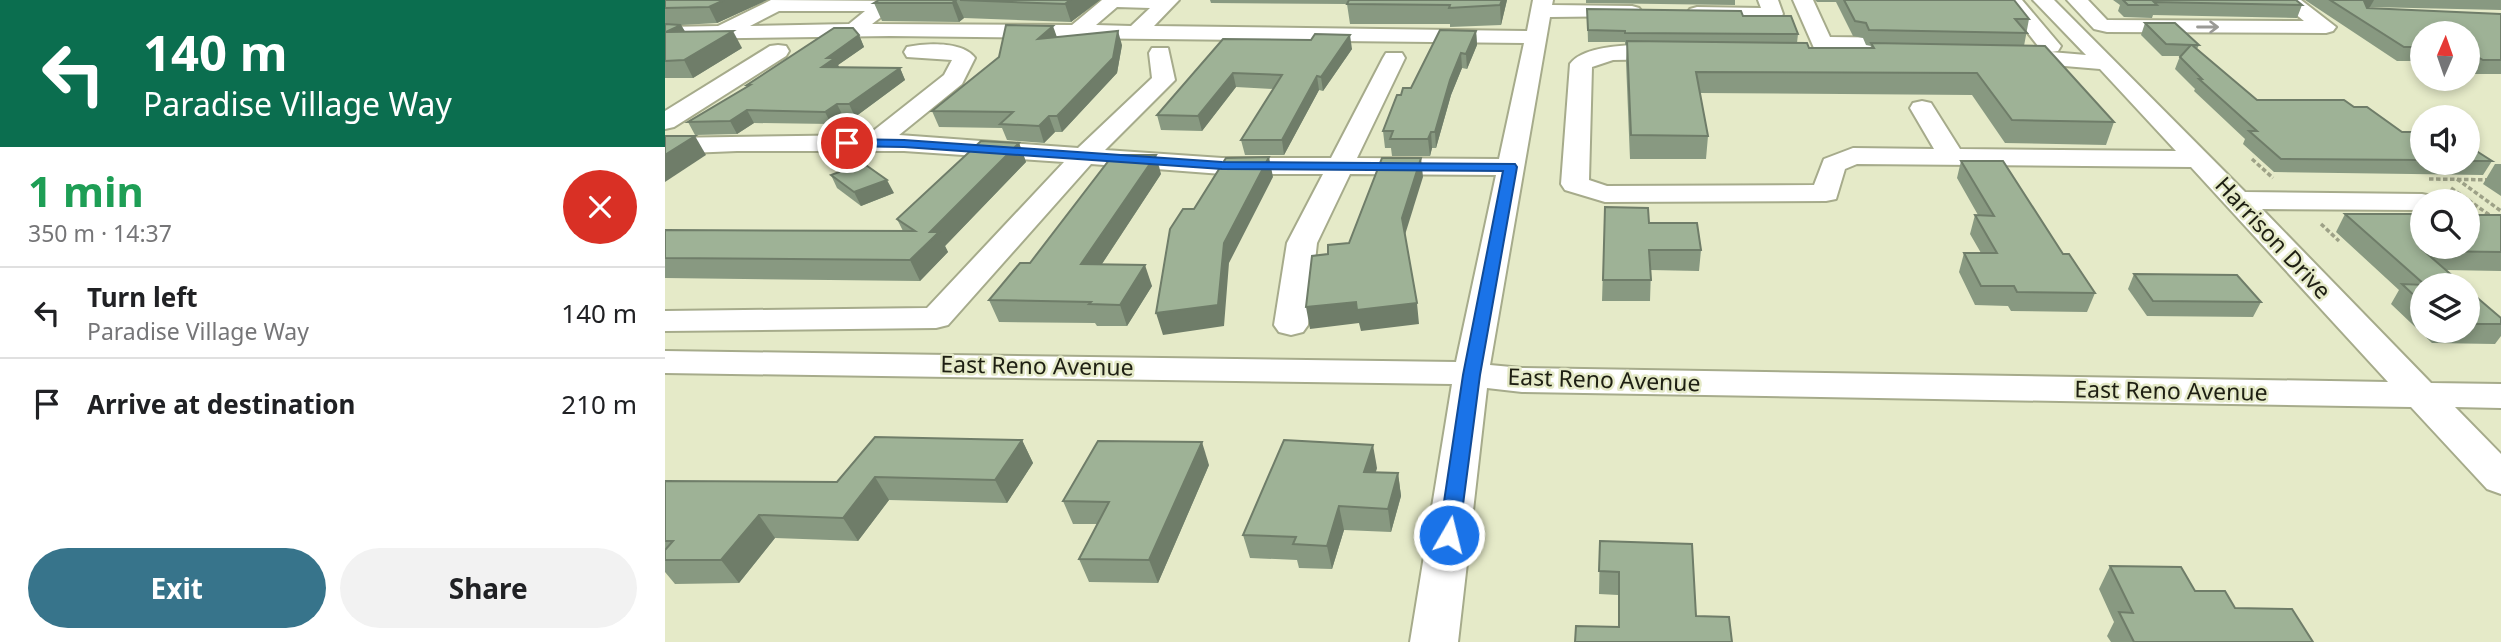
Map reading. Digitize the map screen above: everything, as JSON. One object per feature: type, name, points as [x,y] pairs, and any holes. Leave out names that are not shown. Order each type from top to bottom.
[{"type":"street","points":[[1677,13],[1773,14],[1768,0]]},
{"type":"street","points":[[1803,0],[1822,43],[1928,50],[1804,54]]},
{"type":"street","points":[[2012,0],[2050,46]]},
{"type":"street","name":"Harrison Drive","points":[[2043,0],[2199,159],[2501,479]]},
{"type":"street","points":[[2077,0],[2101,25],[2107,26],[2326,27],[2288,0]]},
{"type":"street","points":[[1078,31],[1112,1],[1346,16],[1351,19],[1343,35]]},
{"type":"street","points":[[720,33],[775,5],[887,5],[848,31]]},
{"type":"street","points":[[1136,32],[1163,6]]},
{"type":"street","points":[[665,33],[1078,31],[1343,35],[1540,16],[1650,13]]},
{"type":"street","points":[[1434,642],[1471,375],[1540,16]]},
{"type":"street","points":[[2050,46],[2099,55],[1995,51],[2050,46]]},
{"type":"street","points":[[665,122],[778,51]]},
{"type":"street","points":[[874,143],[954,79],[964,58],[956,52],[907,52]]},
{"type":"street","points":[[665,321],[936,318],[1084,156],[1164,80],[1160,53]]},
{"type":"street","points":[[1695,54],[1626,53],[1592,57],[1581,64],[1575,184],[1605,194],[1826,193],[1833,165],[1853,156],[2199,159]]},
{"type":"street","points":[[1291,325],[1302,243],[1394,58]]},
{"type":"street","points":[[1922,108],[1951,156]]},
{"type":"street","points":[[665,146],[874,143],[1222,166],[1511,167]]},
{"type":"street","points":[[2237,200],[2410,191]]},
{"type":"street","name":"East Reno Avenue","points":[[665,362],[1435,371],[1523,380],[2501,396]]},
{"type":"path","points":[[2490,173],[2500,180]]},
{"type":"path","points":[[2424,189],[2456,179],[2500,180]]},
{"type":"path","points":[[2456,179],[2501,211]]},
{"type":"path","points":[[2480,205],[2492,205]]},
{"type":"path","points":[[2480,209],[2501,223]]},
{"type":"building","points":[[665,0],[724,0],[709,7],[665,8]]},
{"type":"building","points":[[879,0],[956,0],[952,3],[874,3]]},
{"type":"building","points":[[960,0],[1070,0],[1065,4]]},
{"type":"building","points":[[1349,0],[1502,0],[1500,5],[1449,8],[1450,5],[1347,4]]},
{"type":"building","points":[[1844,0],[2014,0],[2029,19],[2015,19],[2027,33],[1869,30],[1866,23],[1855,21]]},
{"type":"building","points":[[2123,0],[2296,0],[2302,5],[2154,2],[2157,5],[2128,5]]},
{"type":"building","points":[[2330,0],[2366,0],[2364,1],[2367,8],[2501,14],[2501,60],[2480,58],[2480,21],[2410,21],[2410,47],[2404,47]]},
{"type":"building","points":[[1587,9],[1741,11],[1743,16],[1791,16],[1798,34],[1625,33],[1588,30]]},
{"type":"building","points":[[2145,23],[2175,23],[2199,45],[2192,45],[2257,100],[2344,100],[2354,107],[2367,107],[2402,132],[2410,132],[2410,160],[2281,159],[2249,131],[2257,131],[2199,79],[2202,79],[2180,57],[2191,45],[2166,44]]},
{"type":"building","points":[[665,24],[681,25],[666,32],[733,31],[684,60],[665,61]]},
{"type":"building","points":[[1006,25],[1053,26],[1038,39],[1118,31],[1113,58],[1057,116],[1049,116],[1039,126],[1000,124],[1013,112],[932,111],[999,57]]},
{"type":"building","points":[[834,28],[853,28],[859,35],[827,58],[835,58],[822,67],[900,68],[849,104],[837,104],[825,112],[747,110],[730,121],[688,122],[750,85],[747,85]]},
{"type":"building","points":[[1440,30],[1476,31],[1466,54],[1461,53],[1450,80],[1435,132],[1431,132],[1428,139],[1390,139],[1393,131],[1383,131],[1397,95],[1401,95],[1403,88],[1411,88]]},
{"type":"building","points":[[1315,34],[1350,35],[1321,77],[1317,76],[1282,140],[1241,140],[1282,75],[1233,73],[1198,116],[1157,115],[1223,39],[1311,40]]},
{"type":"building","points":[[1627,41],[1807,43],[1809,48],[1874,48],[1871,43],[2045,46],[2114,122],[2012,120],[1977,73],[1696,72],[1708,136],[1631,135]]},
{"type":"building","points":[[665,136],[695,136],[665,155]]},
{"type":"building","points":[[981,141],[1019,143],[930,232],[939,232],[910,260],[665,258],[665,230],[915,231],[897,219]]},
{"type":"building","points":[[2480,153],[2492,161],[2480,161]]},
{"type":"building","points":[[1113,155],[1156,155],[1081,264],[1145,265],[1120,305],[989,300],[1020,263],[1030,263]]},
{"type":"building","points":[[1269,157],[1224,243],[1218,305],[1156,313],[1170,229],[1183,209],[1194,209],[1226,158]]},
{"type":"building","points":[[1382,158],[1421,158],[1402,218],[1417,303],[1357,310],[1356,302],[1306,307],[1312,256],[1328,254],[1328,245],[1349,243]]},
{"type":"building","points":[[1961,161],[2003,161],[2063,254],[2069,254],[2095,293],[2017,292],[2014,286],[1981,286],[1964,253],[1997,253],[1975,215],[1994,216]]},
{"type":"building","points":[[863,163],[887,180],[854,192],[831,175]]},
{"type":"building","points":[[1605,207],[1648,208],[1649,223],[1697,223],[1701,250],[1649,250],[1651,280],[1603,280]]},
{"type":"building","points":[[2345,214],[2410,214],[2410,259],[2433,259],[2449,273],[2411,273]]},
{"type":"building","points":[[2480,215],[2501,215],[2501,252],[2480,252]]},
{"type":"building","points":[[2134,274],[2237,275],[2261,302],[2153,301]]},
{"type":"building","points":[[2480,300],[2501,318],[2501,324],[2480,324]]},
{"type":"building","points":[[875,437],[1022,440],[995,480],[875,477],[843,518],[759,515],[721,560],[665,560],[665,550],[673,541],[665,541],[665,481],[837,482]]},
{"type":"building","points":[[1284,440],[1373,445],[1364,472],[1398,473],[1388,509],[1339,506],[1327,546],[1293,544],[1296,537],[1243,535]]},
{"type":"building","points":[[1098,441],[1202,442],[1149,560],[1079,559],[1109,502],[1063,501]]},
{"type":"building","points":[[1600,541],[1692,544],[1696,616],[1729,617],[1732,642],[1575,642],[1576,626],[1619,627],[1619,572],[1599,571]]},
{"type":"building","points":[[2110,566],[2181,567],[2195,591],[2225,591],[2235,608],[2292,609],[2313,642],[2134,642],[2119,612],[2133,613]]},
{"type":"route","points":[[847,143],[904,143],[1222,166],[1511,167],[1471,375],[1449,535]]}]
